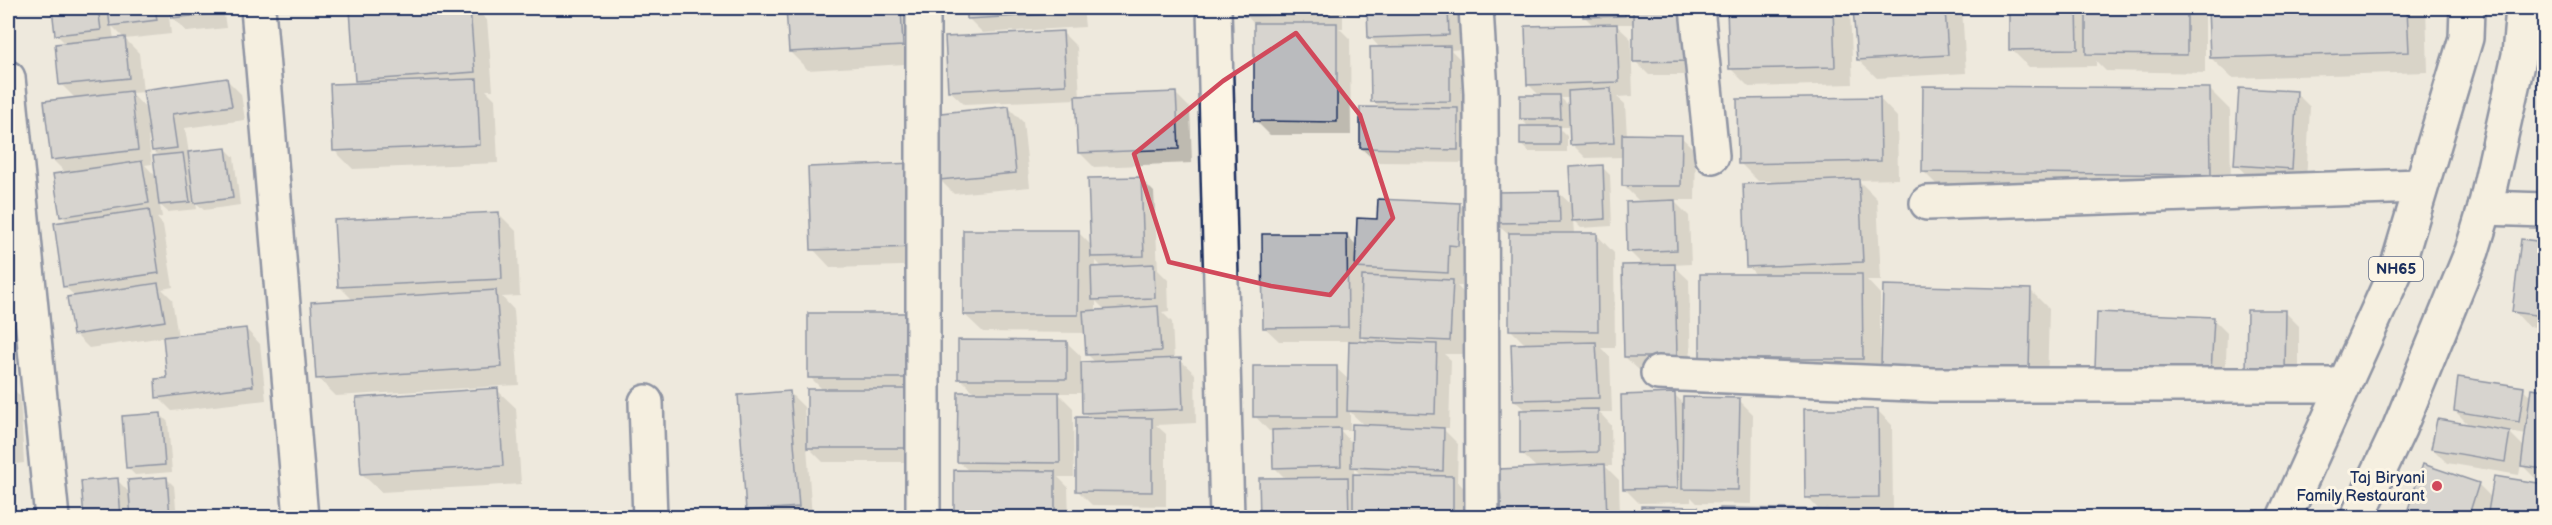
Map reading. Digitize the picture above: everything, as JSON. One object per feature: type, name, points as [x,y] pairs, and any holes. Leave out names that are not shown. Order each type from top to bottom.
[{"type":"main road","points":[[258,8],[301,518]]},
{"type":"main road","points":[[923,8],[923,518]]},
{"type":"main road","points":[[1214,8],[1227,518]]},
{"type":"main road","points":[[1476,8],[1481,93],[1482,518]]},
{"type":"main road","points":[[1697,8],[1712,156]]},
{"type":"main road","name":"NH65","points":[[2284,518],[2342,385],[2397,268],[2466,38],[2468,8]]},
{"type":"main road","points":[[2357,518],[2403,418],[2472,251],[2485,208],[2519,55],[2523,8]]},
{"type":"main road","points":[[8,78],[52,518]]},
{"type":"main road","points":[[1927,204],[2420,186]]},
{"type":"main road","points":[[2485,208],[2544,210]]},
{"type":"main road","points":[[1658,373],[1935,385],[2342,385]]},
{"type":"main road","points":[[646,402],[650,518]]},
{"type":"highlighted area","points":[[1296,33],[1360,115],[1393,218],[1330,295],[1271,286],[1169,262],[1134,154],[1223,81]]},
{"type":"building","points":[[52,8],[98,8],[101,30],[55,35]]},
{"type":"building","points":[[108,8],[155,8],[157,20],[110,26]]},
{"type":"building","points":[[170,8],[211,8],[212,14],[171,18]]},
{"type":"building","points":[[470,8],[475,72],[355,81],[350,10]]},
{"type":"building","points":[[786,8],[901,8],[903,46],[789,52]]},
{"type":"building","points":[[967,8],[1071,8],[1071,13],[967,19]]},
{"type":"building","points":[[1244,8],[1329,8],[1330,14],[1244,16]]},
{"type":"building","points":[[1367,8],[1448,8],[1449,35],[1368,38]]},
{"type":"building","points":[[1583,8],[1625,8],[1625,16],[1583,17]]},
{"type":"building","points":[[1633,8],[1690,8],[1690,61],[1633,62]]},
{"type":"building","points":[[1727,8],[1833,8],[1835,67],[1729,69]]},
{"type":"building","points":[[1853,8],[1945,8],[1948,55],[1857,60]]},
{"type":"building","points":[[2009,8],[2077,8],[2078,49],[2009,50]]},
{"type":"building","points":[[2086,8],[2187,8],[2187,55],[2086,54]]},
{"type":"building","points":[[2208,8],[2407,8],[2409,52],[2210,58]]},
{"type":"building","points":[[1254,23],[1337,23],[1337,122],[1254,121]]},
{"type":"building","points":[[1617,24],[1619,82],[1527,85],[1525,26]]},
{"type":"building","points":[[1063,31],[1066,85],[948,91],[945,37]]},
{"type":"building","points":[[125,37],[129,78],[59,85],[55,44]]},
{"type":"building","points":[[1450,46],[1450,101],[1371,102],[1370,47]]},
{"type":"building","points":[[227,78],[232,106],[172,114],[177,148],[152,151],[143,90]]},
{"type":"building","points":[[477,79],[480,145],[333,151],[330,84]]},
{"type":"building","points":[[1923,86],[2210,88],[2211,175],[1922,172]]},
{"type":"building","points":[[1611,88],[1614,143],[1570,145],[1568,91]]},
{"type":"building","points":[[2239,88],[2297,91],[2292,169],[2234,165]]},
{"type":"building","points":[[131,91],[138,150],[51,160],[44,101]]},
{"type":"building","points":[[1176,92],[1179,149],[1078,153],[1075,96]]},
{"type":"building","points":[[1520,95],[1560,95],[1561,119],[1520,119]]},
{"type":"building","points":[[1880,97],[1881,161],[1738,164],[1737,99]]},
{"type":"building","points":[[1009,106],[1016,173],[939,180],[931,114]]},
{"type":"building","points":[[1360,107],[1458,108],[1458,150],[1360,148]]},
{"type":"building","points":[[1520,126],[1560,126],[1560,145],[1520,145]]},
{"type":"building","points":[[1622,134],[1682,135],[1681,186],[1622,186]]},
{"type":"building","points":[[226,148],[233,198],[194,203],[188,152]]},
{"type":"building","points":[[183,153],[190,202],[159,205],[153,156]]},
{"type":"building","points":[[142,161],[149,203],[60,217],[53,174]]},
{"type":"building","points":[[915,163],[918,247],[811,250],[808,167]]},
{"type":"building","points":[[1603,165],[1605,219],[1572,221],[1569,167]]},
{"type":"building","points":[[1141,177],[1144,256],[1091,257],[1088,178]]},
{"type":"building","points":[[1859,179],[1863,262],[1746,267],[1743,184]]},
{"type":"building","points":[[1559,191],[1560,222],[1493,223],[1492,192]]},
{"type":"building","points":[[1378,199],[1460,203],[1458,246],[1449,245],[1448,273],[1355,268],[1357,218],[1377,219]]},
{"type":"building","points":[[1675,200],[1677,250],[1627,252],[1626,202]]},
{"type":"building","points":[[149,209],[159,273],[63,287],[54,223]]},
{"type":"building","points":[[499,212],[502,279],[338,287],[334,220]]},
{"type":"building","points":[[963,230],[1079,230],[1078,315],[963,315]]},
{"type":"building","points":[[1509,233],[1597,233],[1598,331],[1509,330]]},
{"type":"building","points":[[1262,234],[1347,234],[1348,327],[1263,328]]},
{"type":"building","points":[[2521,239],[2544,242],[2544,316],[2512,312]]},
{"type":"building","points":[[1154,264],[1155,298],[1092,300],[1091,267]]},
{"type":"building","points":[[1675,264],[1677,357],[1624,357],[1622,265]]},
{"type":"building","points":[[1700,274],[1862,274],[1863,359],[1700,359]]},
{"type":"building","points":[[1362,276],[1453,280],[1450,341],[1360,337]]},
{"type":"building","points":[[158,283],[165,321],[73,335],[67,297]]},
{"type":"building","points":[[1883,285],[2031,289],[2029,370],[1881,366]]},
{"type":"building","points":[[496,290],[502,367],[316,379],[311,302]]},
{"type":"building","points":[[1158,306],[1161,351],[1086,355],[1083,311]]},
{"type":"building","points":[[2247,310],[2286,310],[2285,373],[2246,372]]},
{"type":"building","points":[[2097,312],[2214,317],[2211,373],[2095,368]]},
{"type":"building","points":[[808,313],[913,313],[913,378],[808,378]]},
{"type":"building","points":[[246,328],[253,386],[156,398],[155,379],[167,378],[163,337]]},
{"type":"building","points":[[958,340],[1067,341],[1067,379],[958,379]]},
{"type":"building","points":[[1349,341],[1437,344],[1435,414],[1347,411]]},
{"type":"building","points":[[1596,342],[1599,398],[1513,400],[1511,344]]},
{"type":"building","points":[[1181,358],[1183,409],[1082,413],[1081,362]]},
{"type":"building","points":[[1253,366],[1337,366],[1337,417],[1253,417]]},
{"type":"building","points":[[2458,377],[2524,387],[2519,422],[2454,411]]},
{"type":"building","points":[[498,388],[503,466],[361,474],[356,398]]},
{"type":"building","points":[[2531,388],[2544,390],[2544,469],[2521,466]]},
{"type":"building","points":[[807,389],[915,389],[916,448],[807,448]]},
{"type":"building","points":[[790,391],[799,507],[746,511],[738,395]]},
{"type":"building","points":[[958,392],[1059,392],[1060,463],[957,462]]},
{"type":"building","points":[[1675,393],[1678,488],[1623,489],[1621,395]]},
{"type":"building","points":[[1683,397],[1740,398],[1738,490],[1682,489]]},
{"type":"building","points":[[8,404],[11,450],[8,450]]},
{"type":"building","points":[[1598,409],[1598,452],[1520,454],[1520,410]]},
{"type":"building","points":[[1804,409],[1878,409],[1879,497],[1805,498]]},
{"type":"building","points":[[161,413],[165,465],[126,468],[122,416]]},
{"type":"building","points":[[1076,417],[1152,418],[1152,492],[1076,491]]},
{"type":"building","points":[[2437,419],[2510,431],[2505,462],[2431,449]]},
{"type":"building","points":[[1352,424],[1444,428],[1443,471],[1351,467]]},
{"type":"building","points":[[1340,428],[1341,466],[1273,468],[1272,430]]},
{"type":"building","points":[[1605,464],[1607,518],[1502,518],[1499,469]]},
{"type":"building","points":[[2423,464],[2479,483],[2468,518],[2405,518]]},
{"type":"building","points":[[954,470],[1055,471],[1055,518],[954,518]]},
{"type":"building","points":[[1353,474],[1453,476],[1453,518],[1353,518]]},
{"type":"building","points":[[2494,476],[2544,484],[2544,518],[2487,518]]},
{"type":"building","points":[[167,477],[170,518],[131,518],[128,480]]},
{"type":"building","points":[[1348,477],[1349,518],[1260,518],[1259,478]]},
{"type":"building","points":[[118,478],[121,518],[84,518],[81,481]]},
{"type":"building","points":[[1641,506],[1698,507],[1698,518],[1641,518]]},
{"type":"building","points":[[1720,508],[1845,510],[1845,518],[1720,518]]},
{"type":"place","name":"Taj Biryani Family Restaurant","points":[[2437,486]]}]
